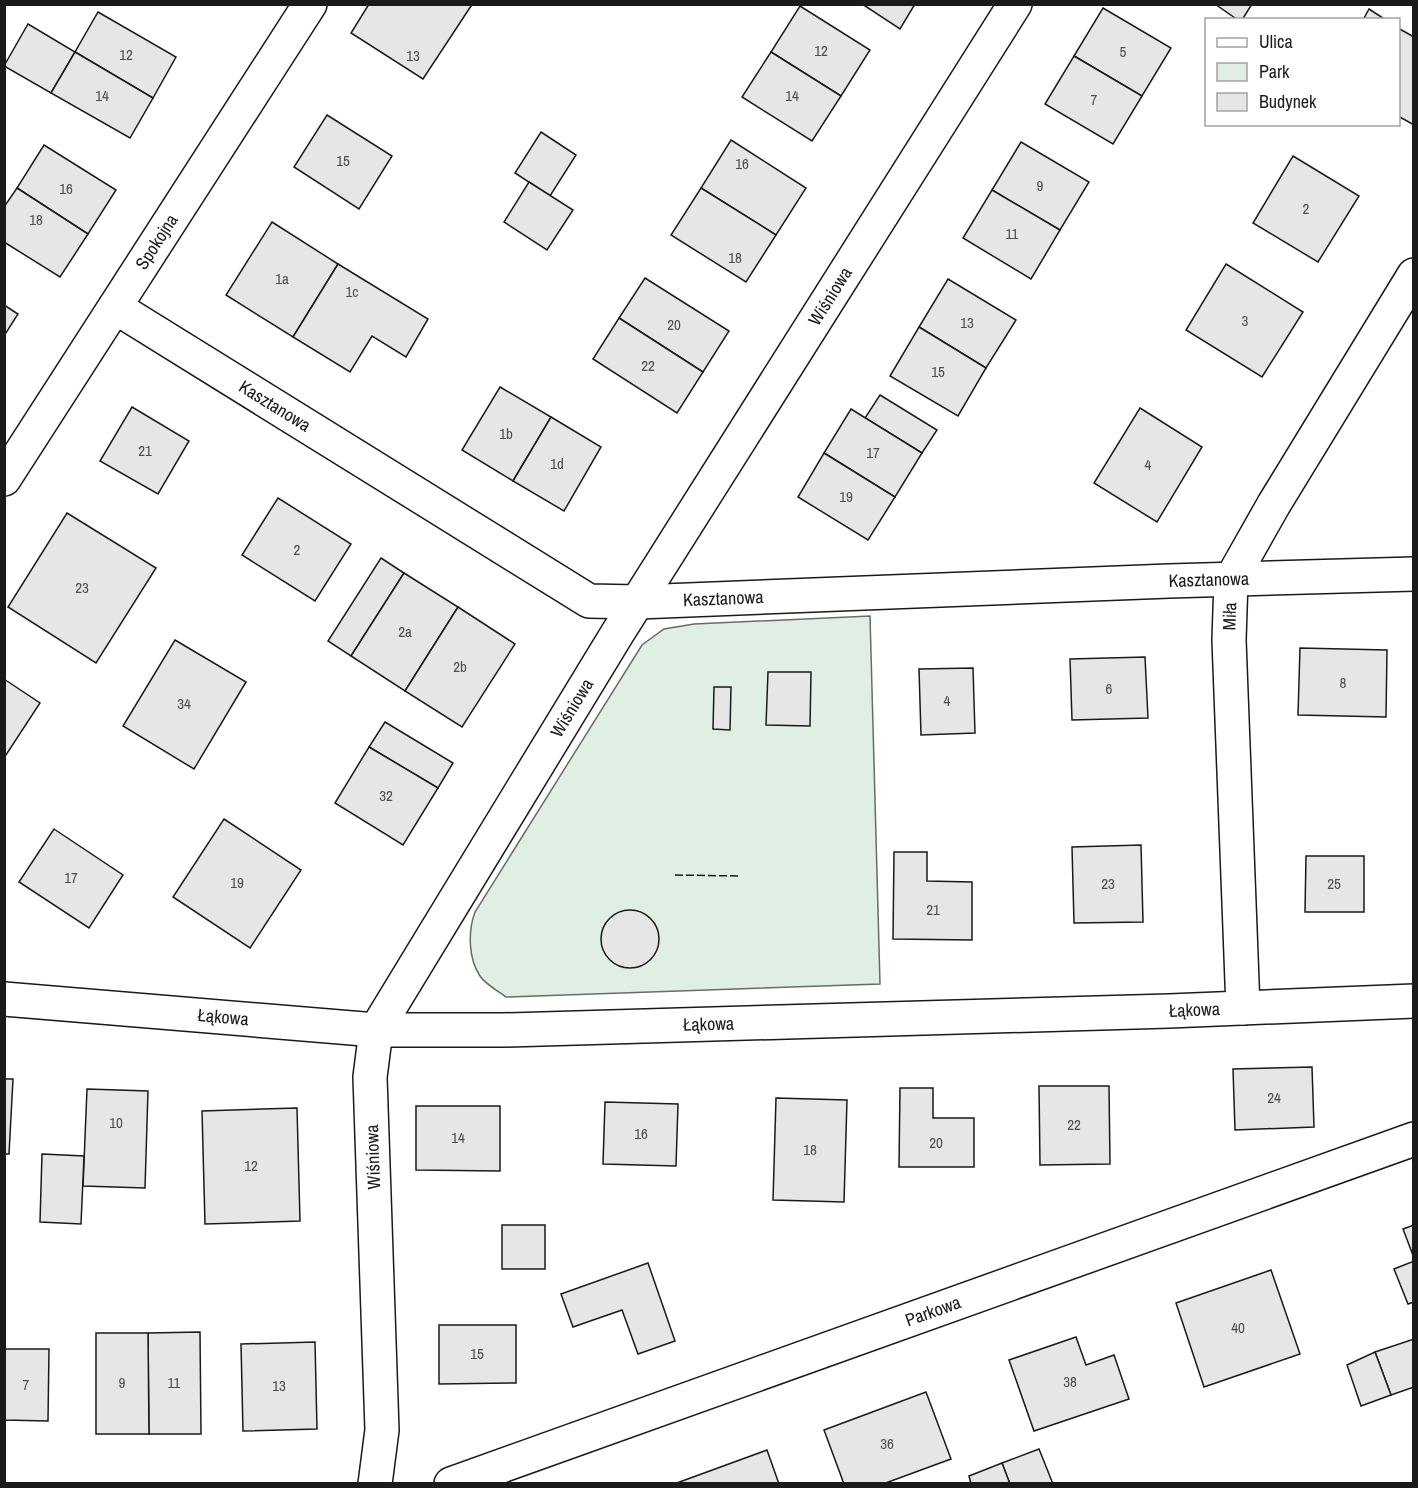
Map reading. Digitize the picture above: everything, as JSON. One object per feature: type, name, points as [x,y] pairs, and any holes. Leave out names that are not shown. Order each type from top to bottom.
[{"type":"street","name":"Spokojna","points":[[4,479],[310,4]]},
{"type":"street","name":"Wiśniowa","points":[[375,1484],[382,1430],[370,1077],[376,1030],[638,602],[1015,4]]},
{"type":"street","name":"Miła","points":[[1243,1008],[1229,640],[1232,580],[1280,494],[1413,275]]},
{"type":"street","name":"Kasztanowa","points":[[115,307],[589,601],[638,602],[1413,574]]},
{"type":"street","name":"Łąkowa","points":[[4,999],[376,1030],[527,1029],[1146,1012],[1413,1001]]},
{"type":"street","name":"Parkowa","points":[[451,1484],[1413,1139]]},
{"type":"green space","points":[[870,616],[880,984],[506,997],[482,979],[473,961],[470,944],[475,912],[642,645],[664,629],[694,624]]},
{"type":"building","points":[[369,4],[469,4],[471,6],[423,79],[351,33]]},
{"type":"building","points":[[862,4],[915,4],[900,29]]},
{"type":"building","points":[[1215,4],[1252,4],[1243,18],[1235,18]]},
{"type":"building","points":[[800,6],[870,50],[841,96],[771,52]]},
{"type":"building","points":[[1103,8],[1171,48],[1142,96],[1074,56]]},
{"type":"building","points":[[1369,9],[1383,18],[1364,18]]},
{"type":"building","points":[[98,12],[176,57],[153,98],[75,52]]},
{"type":"building","points":[[28,24],[75,52],[51,93],[4,66]]},
{"type":"building","points":[[1400,29],[1414,37],[1414,125],[1400,117]]},
{"type":"building","points":[[75,52],[153,98],[130,138],[51,93]]},
{"type":"building","points":[[771,52],[841,96],[812,141],[742,97]]},
{"type":"building","points":[[1074,56],[1142,96],[1113,144],[1045,104]]},
{"type":"building","points":[[327,115],[392,156],[359,209],[294,167]]},
{"type":"building","points":[[541,132],[576,155],[550,196],[515,173]]},
{"type":"building","points":[[731,140],[806,188],[776,235],[701,188]]},
{"type":"building","points":[[1021,142],[1089,182],[1060,230],[992,190]]},
{"type":"building","points":[[44,145],[116,190],[88,234],[17,188]]},
{"type":"building","points":[[1293,156],[1359,196],[1318,262],[1253,223]]},
{"type":"building","points":[[529,182],[573,210],[547,250],[504,222]]},
{"type":"building","points":[[17,188],[88,234],[60,277],[4,242],[4,207]]},
{"type":"building","points":[[701,188],[776,235],[746,282],[671,235]]},
{"type":"building","points":[[992,190],[1060,230],[1031,279],[963,238]]},
{"type":"building","points":[[272,222],[338,264],[293,337],[226,295]]},
{"type":"building","points":[[338,264],[428,319],[406,357],[372,336],[350,372],[293,337]]},
{"type":"building","points":[[1226,264],[1303,312],[1262,377],[1186,330]]},
{"type":"building","points":[[645,278],[729,331],[703,372],[619,318]]},
{"type":"building","points":[[948,279],[1016,320],[986,368],[919,327]]},
{"type":"building","points":[[4,305],[18,314],[4,336]]},
{"type":"building","points":[[619,318],[703,372],[677,413],[593,359]]},
{"type":"building","points":[[919,327],[986,368],[958,416],[890,376]]},
{"type":"building","points":[[500,387],[551,417],[513,481],[462,450]]},
{"type":"building","points":[[880,395],[937,430],[922,453],[865,418]]},
{"type":"building","points":[[132,407],[189,441],[158,494],[100,461]]},
{"type":"building","points":[[1140,408],[1202,447],[1157,522],[1094,483]]},
{"type":"building","points":[[851,409],[922,453],[895,497],[824,453]]},
{"type":"building","points":[[551,417],[601,447],[564,511],[513,481]]},
{"type":"building","points":[[824,453],[895,497],[868,540],[798,497]]},
{"type":"building","points":[[278,498],[351,544],[315,601],[242,555]]},
{"type":"building","points":[[67,513],[156,568],[96,663],[8,607]]},
{"type":"building","points":[[381,558],[404,573],[351,656],[328,641]]},
{"type":"building","points":[[404,573],[458,607],[405,691],[351,656]]},
{"type":"building","points":[[458,607],[515,644],[462,727],[405,691]]},
{"type":"building","points":[[175,640],[246,682],[194,769],[123,726]]},
{"type":"building","points":[[1300,648],[1387,650],[1386,717],[1298,715]]},
{"type":"building","points":[[1145,657],[1148,718],[1072,720],[1070,659]]},
{"type":"building","points":[[973,668],[975,733],[921,735],[919,669]]},
{"type":"building","points":[[768,672],[811,672],[810,726],[766,725]]},
{"type":"building","points":[[4,679],[40,703],[4,758]]},
{"type":"building","points":[[714,687],[731,687],[730,730],[713,729]]},
{"type":"building","points":[[385,722],[453,763],[438,788],[369,747]]},
{"type":"building","points":[[369,747],[438,788],[403,845],[335,803]]},
{"type":"building","points":[[224,819],[301,870],[250,948],[173,897]]},
{"type":"building","points":[[54,829],[123,875],[89,928],[19,882]]},
{"type":"building","points":[[1141,845],[1143,922],[1074,923],[1072,847]]},
{"type":"building","points":[[894,852],[927,852],[927,881],[972,882],[972,940],[893,939]]},
{"type":"building","points":[[1306,856],[1364,856],[1364,912],[1305,912]]},
{"type":"building","points":[[624,910],[636,910],[646,914],[655,923],[659,945],[651,960],[636,968],[624,968],[614,964],[605,955],[601,945],[601,933],[605,923],[614,914]]},
{"type":"building","points":[[1312,1067],[1314,1127],[1235,1130],[1233,1069]]},
{"type":"building","points":[[4,1079],[13,1079],[9,1154],[4,1154]]},
{"type":"building","points":[[1039,1086],[1109,1086],[1110,1164],[1040,1165]]},
{"type":"building","points":[[900,1088],[933,1088],[933,1118],[974,1118],[974,1167],[899,1167]]},
{"type":"building","points":[[87,1089],[148,1091],[145,1188],[83,1186]]},
{"type":"building","points":[[776,1098],[847,1100],[844,1202],[773,1200]]},
{"type":"building","points":[[605,1102],[678,1104],[676,1166],[603,1164]]},
{"type":"building","points":[[416,1106],[500,1106],[500,1171],[416,1170]]},
{"type":"building","points":[[297,1108],[300,1221],[205,1224],[202,1111]]},
{"type":"building","points":[[42,1154],[84,1156],[81,1224],[40,1222]]},
{"type":"building","points":[[502,1225],[545,1225],[545,1269],[502,1269]]},
{"type":"building","points":[[1414,1225],[1414,1258],[1403,1229]]},
{"type":"building","points":[[1414,1261],[1414,1302],[1408,1304],[1394,1269]]},
{"type":"building","points":[[648,1263],[675,1341],[638,1354],[622,1310],[573,1327],[561,1294]]},
{"type":"building","points":[[1271,1270],[1300,1354],[1204,1387],[1176,1303]]},
{"type":"building","points":[[439,1325],[516,1325],[516,1383],[439,1384]]},
{"type":"building","points":[[200,1332],[201,1434],[149,1434],[148,1333]]},
{"type":"building","points":[[96,1333],[148,1333],[149,1434],[96,1434]]},
{"type":"building","points":[[1076,1337],[1086,1365],[1114,1355],[1129,1399],[1034,1431],[1009,1360]]},
{"type":"building","points":[[1414,1339],[1414,1387],[1391,1395],[1375,1352]]},
{"type":"building","points":[[315,1342],[317,1429],[243,1431],[241,1344]]},
{"type":"building","points":[[4,1349],[49,1349],[48,1421],[4,1420]]},
{"type":"building","points":[[1375,1352],[1391,1395],[1361,1406],[1347,1365]]},
{"type":"building","points":[[926,1392],[951,1459],[883,1484],[844,1484],[824,1430]]},
{"type":"building","points":[[1039,1449],[1053,1484],[1010,1484],[1002,1463]]},
{"type":"building","points":[[767,1450],[779,1484],[674,1484]]},
{"type":"building","points":[[1002,1463],[1010,1484],[971,1484],[969,1476]]},
{"type":"fence","points":[[675,875],[738,876]]}]
